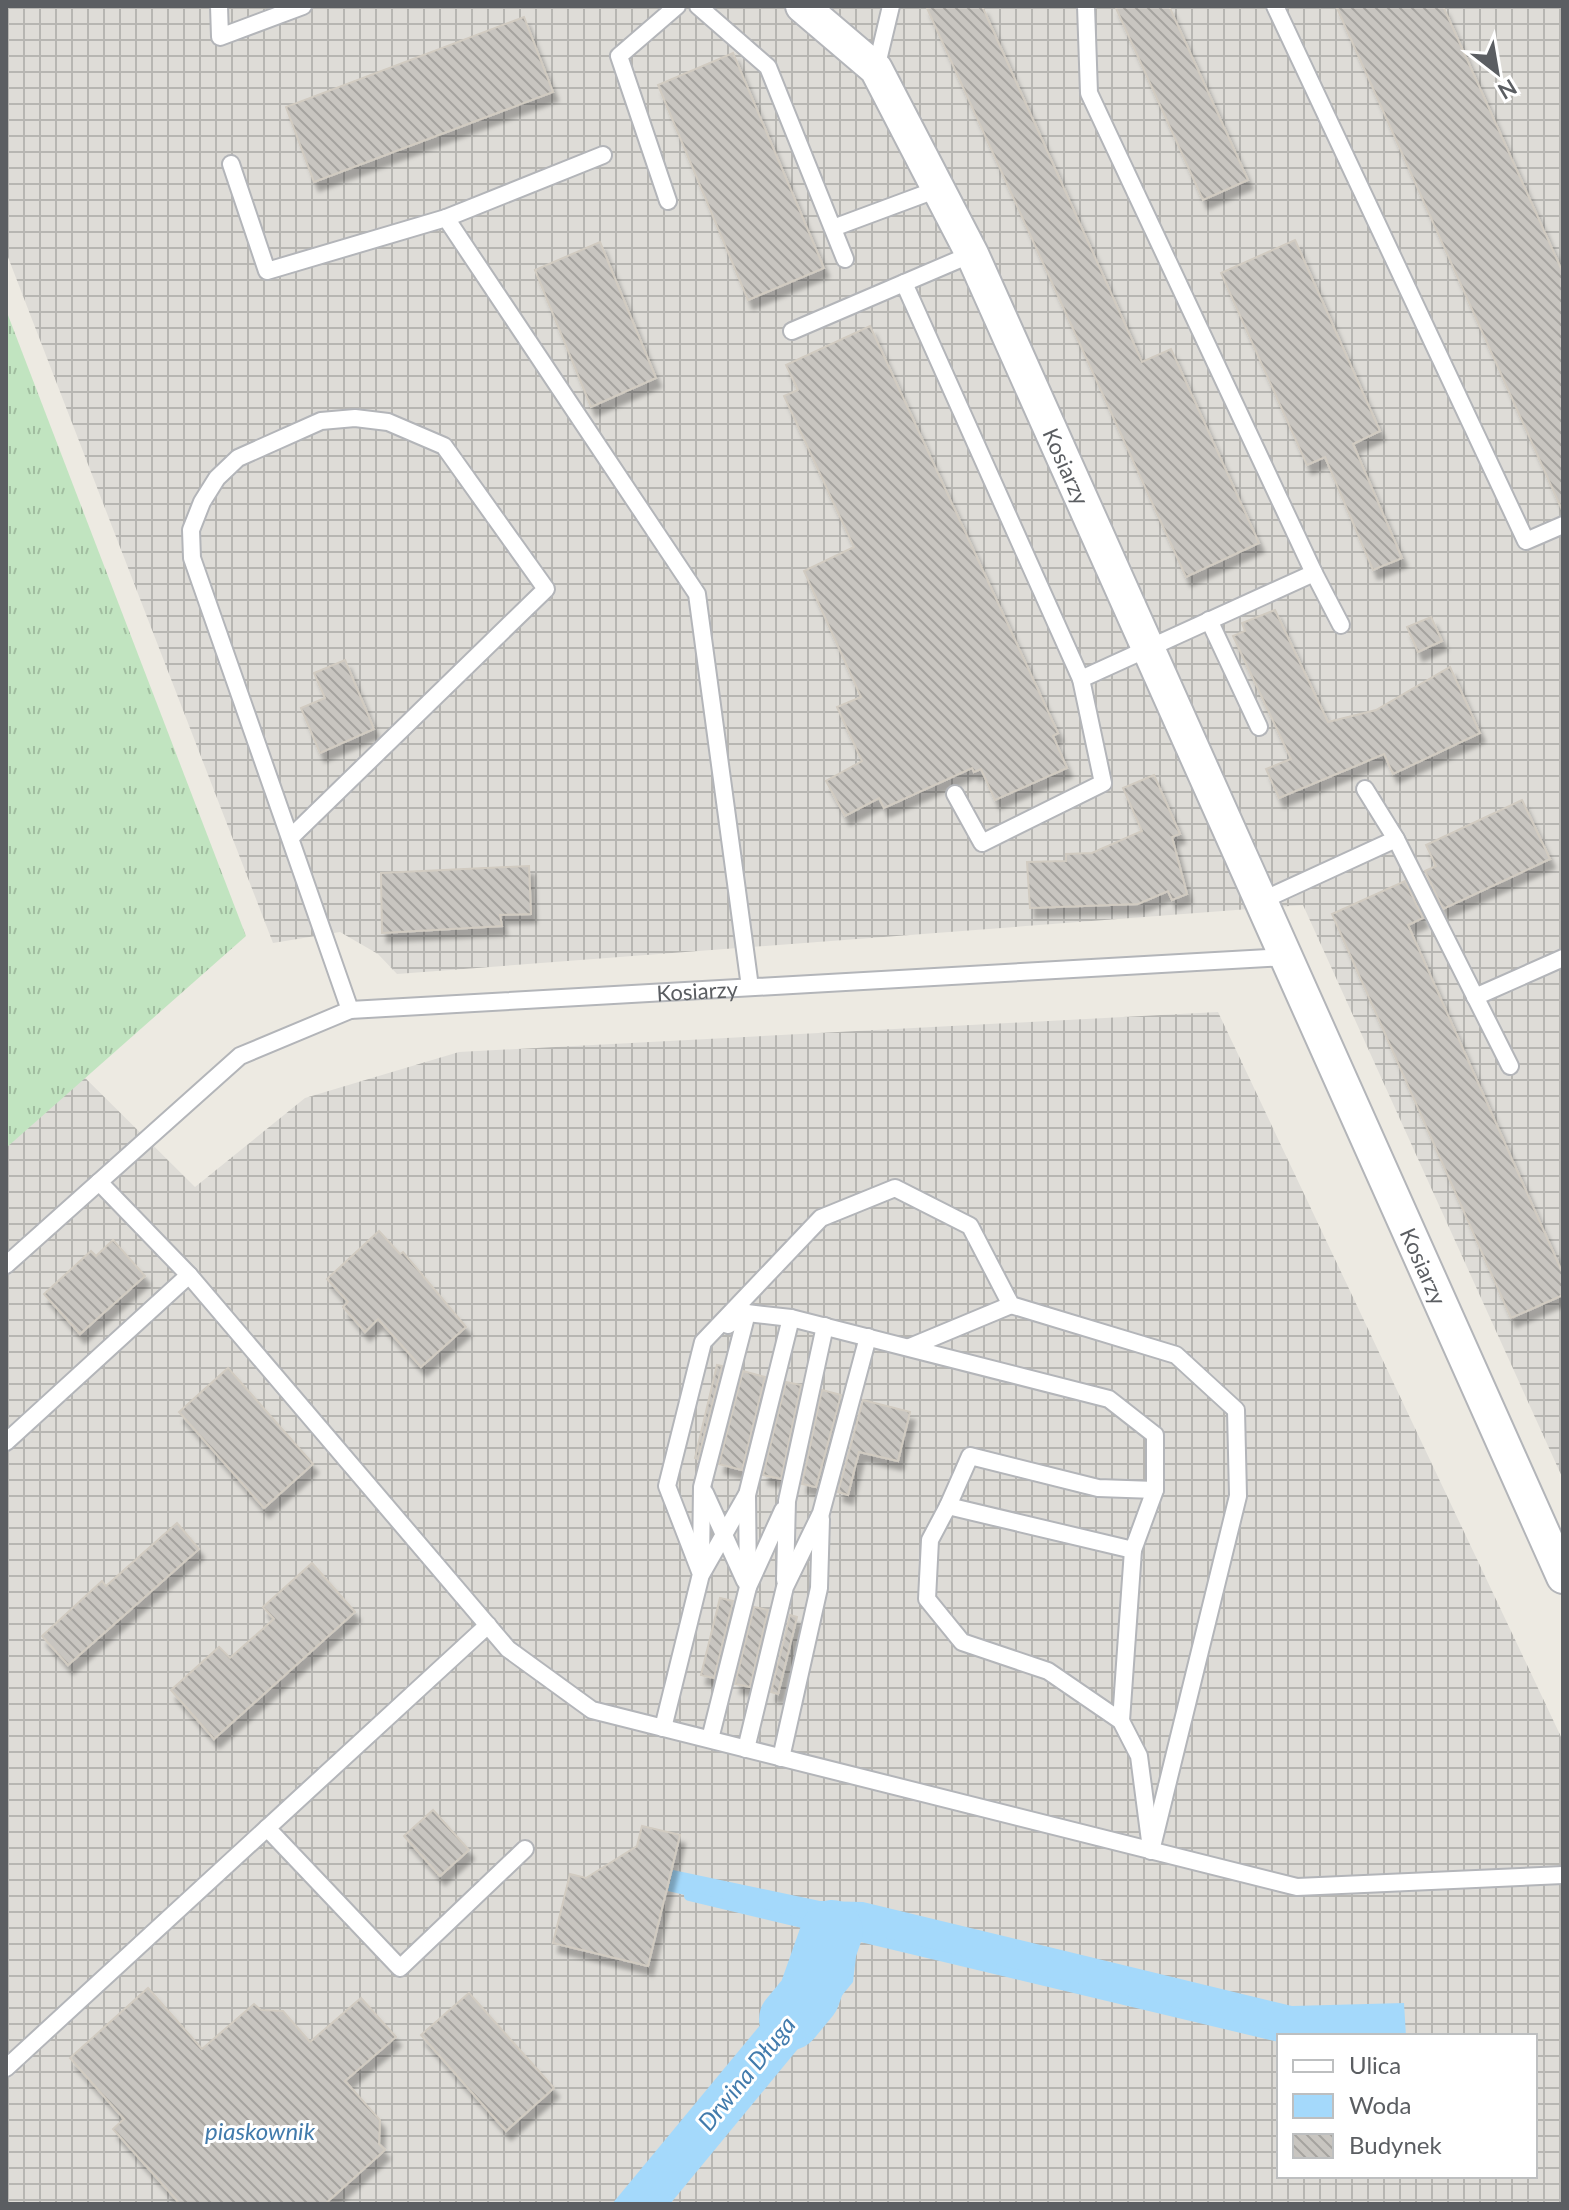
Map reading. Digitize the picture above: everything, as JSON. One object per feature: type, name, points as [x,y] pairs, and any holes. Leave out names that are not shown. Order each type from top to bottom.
[{"type":"street","name":"Kosiarzy","points":[[802,6],[876,69],[972,254],[1563,1577]]},
{"type":"lane","points":[[219,6],[220,37],[303,6]]},
{"type":"lane","points":[[668,201],[619,56],[677,6]]},
{"type":"lane","points":[[698,6],[768,67],[845,259]]},
{"type":"lane","points":[[876,69],[891,6]]},
{"type":"lane","points":[[1086,6],[1089,93],[1341,625]]},
{"type":"lane","points":[[1275,6],[1526,541],[1563,525]]},
{"type":"lane","points":[[231,164],[267,271],[446,218],[603,155]]},
{"type":"lane","points":[[833,228],[938,189]]},
{"type":"lane","points":[[446,218],[697,594],[750,987]]},
{"type":"lane","points":[[792,331],[972,254]]},
{"type":"lane","points":[[904,283],[1081,679],[1103,783],[982,843],[955,794]]},
{"type":"lane","points":[[290,838],[546,589],[444,446],[388,422],[355,418],[321,421],[238,458],[217,478],[191,530],[192,558],[350,1010]]},
{"type":"lane","points":[[1081,679],[1314,573]]},
{"type":"lane","points":[[1209,620],[1259,727]]},
{"type":"lane","points":[[1365,789],[1396,839],[1510,1066]]},
{"type":"lane","points":[[1261,901],[1396,839]]},
{"type":"lane","name":"Kosiarzy","points":[[6,1265],[240,1056],[350,1010],[1286,957]]},
{"type":"lane","points":[[1475,997],[1563,958]]},
{"type":"lane","points":[[99,1182],[189,1275],[508,1649],[592,1710],[1297,1887],[1563,1875]]},
{"type":"lane","points":[[701,1574],[667,1486],[703,1342],[821,1218],[895,1188],[970,1226],[1011,1305]]},
{"type":"lane","points":[[6,1442],[189,1275]]},
{"type":"lane","points":[[910,1347],[1011,1305],[1176,1355],[1236,1410],[1238,1496],[1151,1851]]},
{"type":"lane","points":[[663,1728],[701,1574],[702,1487],[747,1313]]},
{"type":"lane","points":[[703,1342],[747,1313],[791,1318],[1109,1399],[1155,1435],[1155,1490],[1133,1550],[1121,1721]]},
{"type":"lane","points":[[748,1587],[747,1495],[791,1318]]},
{"type":"lane","points":[[746,1749],[785,1587],[787,1501],[825,1326]]},
{"type":"lane","points":[[785,1587],[821,1513],[868,1337]]},
{"type":"lane","points":[[1151,1851],[1139,1756],[1121,1721],[1048,1671],[962,1642],[927,1599],[930,1540],[970,1456],[1098,1488],[1155,1490]]},
{"type":"lane","points":[[702,1487],[748,1587]]},
{"type":"lane","points":[[701,1574],[747,1495]]},
{"type":"lane","points":[[710,1739],[748,1587],[787,1501]]},
{"type":"lane","points":[[948,1506],[1133,1550]]},
{"type":"lane","points":[[781,1758],[819,1588],[821,1513]]},
{"type":"lane","points":[[6,2068],[488,1625]]},
{"type":"lane","points":[[267,1828],[400,1968],[525,1849]]},
{"type":"shaded area","points":[[6,6],[1563,6],[1563,1479],[1303,905],[397,974],[378,954],[340,932],[273,943],[6,252]]},
{"type":"shaded area","points":[[1218,1012],[1563,1741],[1563,2204],[6,2204],[6,1098],[58,1051],[195,1187],[305,1098],[459,1052]]},
{"type":"green space","points":[[6,310],[246,936],[6,1148]]},
{"type":"water","points":[[673,1870],[820,1901],[863,1902],[1292,2006],[1404,2003],[1406,2034],[1277,2034],[1277,2037],[668,1891]]},
{"type":"water","points":[[829,1942],[857,1948],[853,1982],[670,2204],[612,2204]]},
{"type":"building","points":[[926,6],[982,6],[1142,362],[1171,349],[1259,543],[1186,577]]},
{"type":"building","points":[[1115,6],[1169,6],[1248,180],[1203,200]]},
{"type":"building","points":[[1336,6],[1443,6],[1563,273],[1563,512]]},
{"type":"building","points":[[524,17],[553,92],[314,182],[286,107]]},
{"type":"building","points":[[733,53],[824,268],[748,300],[658,85]]},
{"type":"building","points":[[1295,240],[1380,431],[1353,444],[1402,558],[1373,570],[1325,457],[1307,465],[1221,273]]},
{"type":"building","points":[[600,242],[656,378],[591,407],[535,270]]},
{"type":"building","points":[[870,326],[1058,733],[1053,736],[1067,768],[995,800],[981,769],[974,772],[972,768],[884,808],[879,798],[845,816],[826,781],[862,761],[837,707],[861,697],[804,571],[854,547],[784,396],[798,390],[786,365]]},
{"type":"building","points":[[1275,610],[1328,722],[1376,710],[1450,667],[1480,733],[1393,774],[1384,754],[1279,798],[1266,769],[1291,759],[1233,636],[1245,631],[1242,623]]},
{"type":"building","points":[[1431,617],[1442,641],[1418,652],[1407,627]]},
{"type":"building","points":[[345,660],[374,729],[320,753],[301,708],[325,698],[314,673]]},
{"type":"building","points":[[1154,775],[1180,834],[1172,837],[1187,894],[1172,900],[1168,891],[1138,904],[1030,908],[1027,862],[1066,861],[1066,854],[1092,853],[1142,831],[1123,788]]},
{"type":"building","points":[[1522,800],[1550,859],[1443,909],[1425,871],[1436,866],[1426,845]]},
{"type":"building","points":[[529,866],[531,914],[500,915],[502,926],[382,933],[381,873]]},
{"type":"building","points":[[1405,881],[1423,918],[1408,925],[1563,1274],[1563,1295],[1511,1318],[1332,914]]},
{"type":"building","points":[[379,1231],[400,1254],[403,1252],[466,1327],[421,1367],[378,1319],[365,1332],[343,1307],[348,1302],[327,1279]]},
{"type":"building","points":[[113,1240],[145,1276],[80,1334],[44,1294],[91,1251],[96,1256]]},
{"type":"building","points":[[717,1365],[722,1366],[698,1459],[695,1458]]},
{"type":"building","points":[[228,1368],[313,1464],[264,1508],[179,1412]]},
{"type":"building","points":[[743,1371],[765,1377],[742,1470],[719,1464]]},
{"type":"building","points":[[786,1382],[801,1385],[781,1479],[763,1475]]},
{"type":"building","points":[[822,1390],[841,1395],[816,1487],[802,1484]]},
{"type":"building","points":[[863,1400],[910,1412],[898,1461],[859,1452],[848,1495],[838,1492]]},
{"type":"building","points":[[177,1523],[199,1549],[68,1665],[42,1636],[102,1581],[106,1586]]},
{"type":"building","points":[[312,1563],[355,1612],[214,1739],[171,1690],[219,1647],[230,1658],[274,1619],[263,1607]]},
{"type":"building","points":[[720,1598],[733,1601],[714,1678],[701,1675]]},
{"type":"building","points":[[754,1607],[768,1610],[750,1687],[735,1684]]},
{"type":"building","points":[[790,1615],[797,1617],[778,1694],[771,1692]]},
{"type":"building","points":[[433,1810],[469,1850],[440,1876],[404,1836]]},
{"type":"building","points":[[642,1826],[680,1835],[648,1966],[553,1943],[570,1874],[586,1878],[637,1846]]},
{"type":"building","points":[[148,1988],[202,2049],[254,2004],[261,2010],[283,2011],[310,2042],[361,1998],[396,2037],[345,2081],[380,2120],[379,2144],[385,2150],[325,2204],[180,2204],[113,2129],[124,2119],[70,2058]]},
{"type":"building","points":[[469,1993],[554,2088],[506,2131],[421,2035]]},
{"type":"waterway","points":[[689,1896],[1277,2037]]},
{"type":"waterway","name":"Drwina Długa","points":[[790,2019],[809,1996],[832,1931]]},
{"type":"water label","name":"piaskownik","points":[[260,2130]]}]
